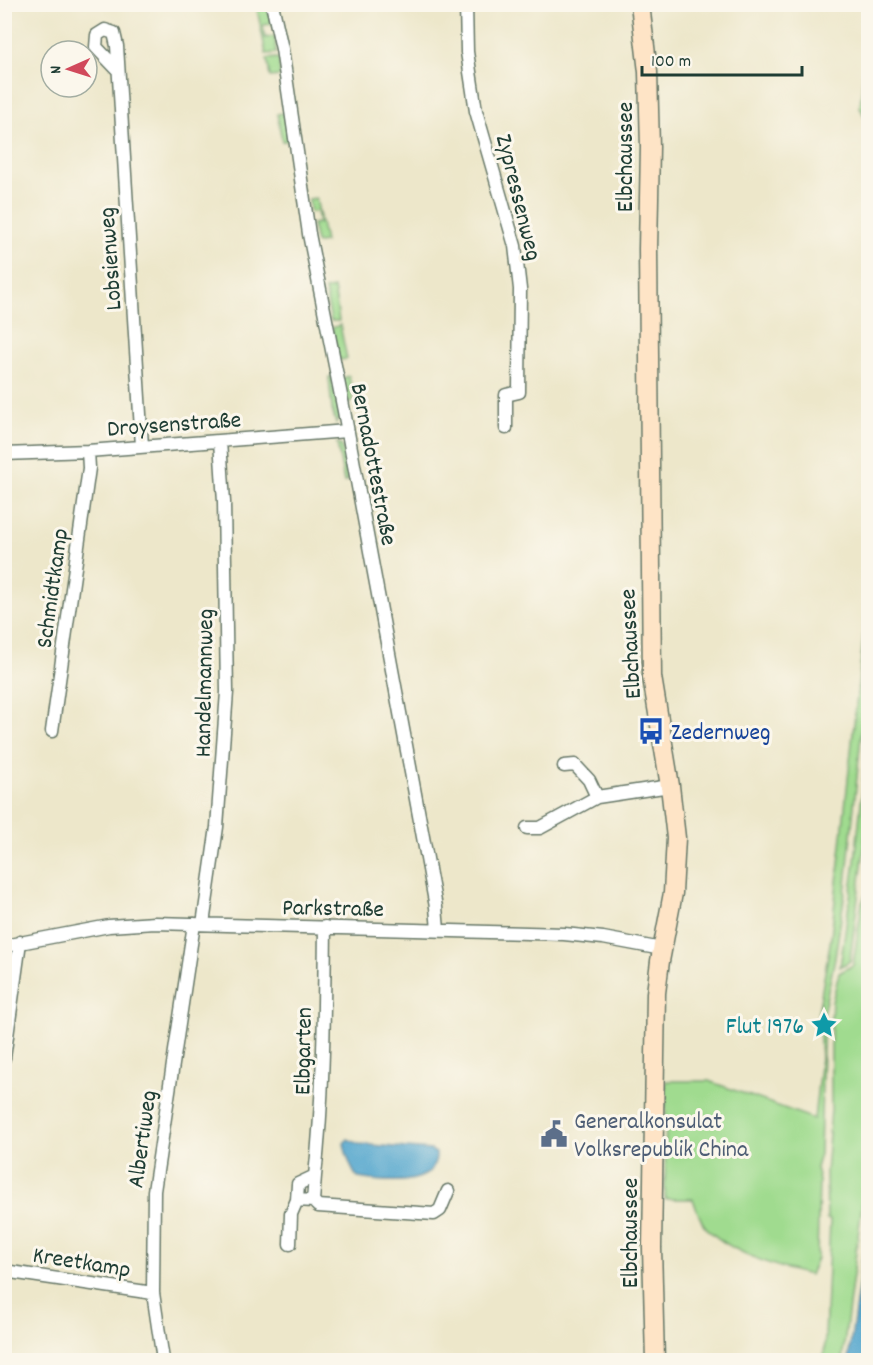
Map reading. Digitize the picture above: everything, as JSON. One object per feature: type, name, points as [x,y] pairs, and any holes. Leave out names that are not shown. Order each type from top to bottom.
[{"type":"main road","name":"Elbchaussee","points":[[633,4],[643,29]]},
{"type":"main road","name":"Elbchaussee","points":[[640,4],[648,72],[650,136],[648,291],[652,677],[676,838],[671,908],[656,993],[652,1238],[655,1360]]},
{"type":"street","name":"Bernadottestraße","points":[[272,4],[282,49],[309,234],[436,907],[438,930]]},
{"type":"street","name":"Zypressenweg","points":[[466,4],[467,52],[476,111],[515,246],[520,289],[519,392],[506,395],[506,428]]},
{"type":"street","name":"Lobsienweg","points":[[117,69],[142,446]]},
{"type":"street","name":"Droysenstraße","points":[[4,454],[88,451],[347,431]]},
{"type":"street","name":"Handelmannweg","points":[[198,924],[217,827],[226,692],[224,502],[220,441]]},
{"type":"street","name":"Schmidtkamp","points":[[52,731],[89,468],[88,451]]},
{"type":"street","points":[[564,766],[575,765],[583,771],[597,797]]},
{"type":"street","points":[[527,828],[540,828],[597,797],[670,786]]},
{"type":"street","name":"Parkstraße","points":[[4,946],[109,926],[198,924],[587,936],[662,949]]},
{"type":"street","name":"Albertiweg","points":[[162,1360],[153,1293],[154,1191],[198,924]]},
{"type":"street","name":"Elbgarten","points":[[313,1201],[321,1125],[325,927]]},
{"type":"street","points":[[4,1058],[20,942]]},
{"type":"street","points":[[290,1244],[291,1214],[297,1200],[298,1184],[315,1176]]},
{"type":"street","points":[[297,1200],[313,1201],[318,1206],[434,1214],[440,1210],[448,1191]]},
{"type":"street","name":"Kreetkamp","points":[[4,1271],[153,1293]]},
{"type":"green space","points":[[266,8],[272,24],[263,25],[265,38],[275,36],[276,53],[266,54],[257,9]]},
{"type":"green space","points":[[868,25],[867,113],[868,124],[860,107]]},
{"type":"green space","points":[[277,58],[280,76],[270,77],[267,59]]},
{"type":"green space","points":[[283,113],[289,141],[282,141],[277,114]]},
{"type":"green space","points":[[293,175],[299,200],[293,203],[289,176]]},
{"type":"green space","points":[[316,198],[325,242],[318,243],[312,224],[319,223],[317,211],[310,212],[309,199]]},
{"type":"green space","points":[[334,288],[339,321],[331,321],[325,290]]},
{"type":"green space","points":[[340,325],[347,359],[339,360],[332,328]]},
{"type":"green space","points":[[332,376],[340,418],[336,423],[332,410],[329,377]]},
{"type":"green space","points":[[349,376],[353,402],[347,403],[342,378]]},
{"type":"green space","points":[[337,443],[342,446],[348,481],[344,482]]},
{"type":"green space","points":[[868,593],[868,668],[846,885],[835,958],[824,1009],[820,1154],[816,1168],[819,1181],[817,1258],[810,1275],[768,1263],[725,1243],[704,1225],[693,1199],[665,1199],[666,1081],[709,1081],[814,1119],[821,1057],[818,1013],[831,938]]},
{"type":"green space","points":[[868,734],[868,817],[850,961],[840,967],[855,862]]},
{"type":"green space","points":[[867,892],[868,1159],[842,1360],[824,1360],[830,1220],[827,1219],[826,1173],[831,1109],[832,1002],[839,973],[853,965],[862,903]]},
{"type":"green space","points":[[13,960],[5,1025],[5,961]]},
{"type":"water","points":[[348,1139],[359,1144],[431,1150],[436,1153],[434,1165],[428,1173],[419,1178],[381,1181],[358,1178],[351,1167],[346,1151],[344,1143]]},
{"type":"water","points":[[868,1220],[868,1360],[848,1360]]},
{"type":"place","name":"Zedernweg","points":[[651,731]]},
{"type":"place","name":"Flut 1976","points":[[824,1025]]},
{"type":"place","name":"Generalkonsulat Volksrepublik China","points":[[554,1134]]}]
